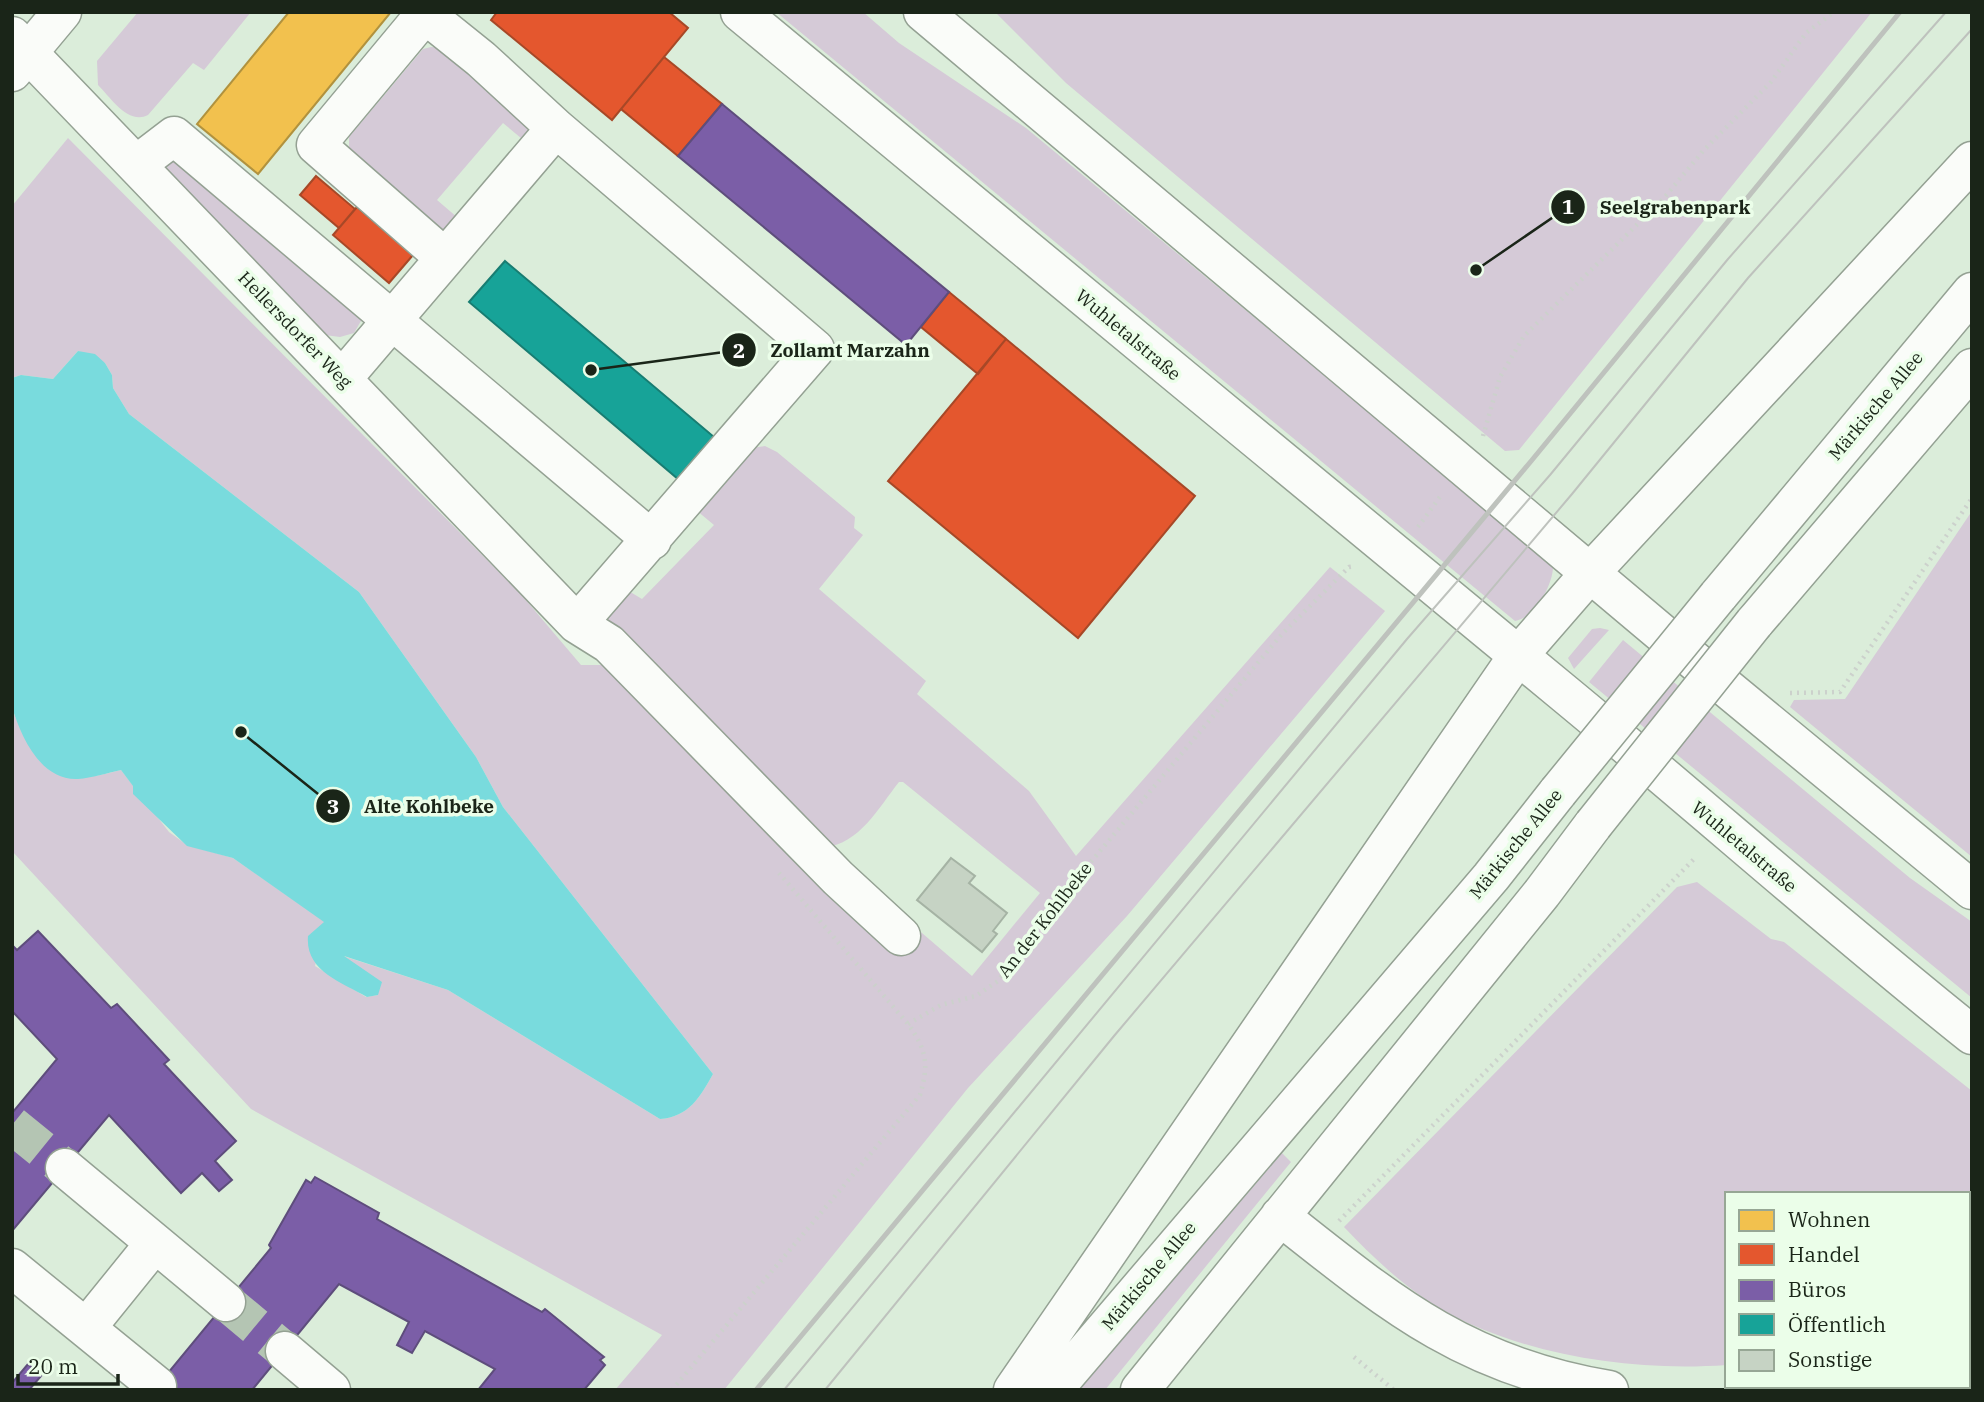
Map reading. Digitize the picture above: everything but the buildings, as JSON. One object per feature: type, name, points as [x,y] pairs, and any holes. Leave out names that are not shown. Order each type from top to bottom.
[{"type":"main road","points":[[18,54],[62,12]]},
{"type":"main road","name":"Wuhletalstraße","points":[[740,12],[1395,557],[1564,693],[1857,943],[1972,1035]]},
{"type":"main road","points":[[923,12],[1972,890]]},
{"type":"main road","points":[[445,258],[316,145],[425,15],[481,59],[556,128],[816,349],[577,624]]},
{"type":"main road","name":"Hellersdorfer Weg","points":[[18,54],[136,165],[577,624],[609,644],[838,878],[901,936]]},
{"type":"main road","points":[[342,379],[556,128]]},
{"type":"main road","points":[[136,165],[174,136],[652,540]]},
{"type":"main road","points":[[1013,1390],[1517,657],[1590,573],[1972,161]]},
{"type":"main road","name":"Märkische Allee","points":[[1053,1390],[1491,877],[1718,596],[1972,292]]},
{"type":"main road","points":[[1140,1390],[1542,893],[1754,622],[1972,368]]},
{"type":"main road","points":[[65,1168],[226,1302]]},
{"type":"main road","points":[[1280,1216],[1405,1313],[1467,1348],[1509,1366],[1555,1380],[1608,1390]]},
{"type":"main road","points":[[87,1327],[155,1242]]},
{"type":"main road","points":[[12,1268],[157,1386]]},
{"type":"main road","points":[[285,1351],[331,1390]]},
{"type":"path","points":[[1395,557],[1482,443],[1500,377],[1524,336],[1664,198],[1703,151],[1771,82],[1806,33],[1834,12]]},
{"type":"path","points":[[1784,694],[1840,692],[1972,498]]},
{"type":"path","name":"An der Kohlbeke","points":[[672,1390],[919,1095],[928,1070],[921,1041],[908,1024],[941,1005],[976,996],[998,981],[1074,882],[1282,634],[1349,567],[1395,557]]},
{"type":"path","points":[[1332,1228],[1694,859]]},
{"type":"path","points":[[1354,1357],[1394,1390]]},
{"type":"shaded area","points":[[138,12],[251,12],[204,70],[193,63],[148,115],[141,117],[120,109],[98,85],[97,61]]},
{"type":"shaded area","points":[[776,12],[863,12],[899,43],[1026,128],[1553,565],[1547,590],[1536,607],[1530,614],[1515,621]]},
{"type":"shaded area","points":[[995,12],[1872,12],[1519,450],[1505,451],[1066,83]]},
{"type":"shaded area","points":[[445,48],[528,117],[527,143],[503,123],[437,200],[458,218],[444,230],[436,227],[349,148],[349,137],[423,49]]},
{"type":"shaded area","points":[[68,138],[519,592],[581,665],[610,665],[972,976],[1040,893],[903,782],[899,782],[858,832],[848,840],[824,847],[602,619],[624,593],[632,593],[642,599],[714,525],[696,510],[751,448],[765,446],[777,452],[855,517],[854,528],[863,535],[819,589],[926,681],[917,694],[1029,791],[1076,856],[1330,567],[1385,611],[1127,916],[968,1088],[724,1390],[615,1390],[662,1335],[251,1109],[12,851],[12,708],[32,746],[50,768],[60,774],[81,778],[121,770],[169,832],[187,845],[233,858],[325,922],[315,966],[366,997],[378,995],[340,955],[448,990],[660,1119],[686,1110],[698,1098],[713,1074],[503,807],[476,757],[359,592],[129,414],[113,388],[112,375],[105,363],[78,351],[53,379],[21,375],[12,378],[12,206]]},
{"type":"shaded area","points":[[169,154],[365,314],[354,333],[340,337],[325,335],[164,168]]},
{"type":"shaded area","points":[[1972,511],[1972,857],[1790,707],[1794,700],[1845,699]]},
{"type":"shaded area","points":[[1592,629],[1609,630],[1574,669],[1568,658]]},
{"type":"shaded area","points":[[1623,640],[1910,878],[1972,922],[1972,998],[1589,682]]},
{"type":"shaded area","points":[[1697,882],[1771,939],[1784,942],[1972,1091],[1972,1274],[1970,1275],[1970,1192],[1725,1192],[1725,1365],[1629,1364],[1531,1346],[1470,1324],[1418,1294],[1387,1269],[1344,1227],[1677,887]]},
{"type":"shaded area","points":[[1282,1153],[1291,1162],[1105,1390],[1079,1390]]},
{"type":"water","points":[[78,351],[95,354],[105,363],[112,375],[113,388],[129,414],[359,592],[476,757],[503,807],[713,1074],[698,1098],[686,1110],[660,1119],[448,990],[344,956],[382,982],[378,995],[367,997],[346,986],[318,967],[312,958],[308,936],[324,922],[233,858],[187,846],[133,794],[133,786],[121,770],[78,779],[65,778],[53,773],[34,755],[12,707],[12,378],[21,375],[53,379]]},
{"type":"tunnel","points":[[12,1125],[65,1168]]},
{"type":"tunnel","points":[[226,1302],[285,1351]]},
{"type":"tram line","points":[[784,1390],[1407,639],[1550,475],[1728,259],[1946,12]]},
{"type":"tram line","points":[[825,1390],[1114,1036],[1572,494],[1748,278],[1972,29]]},
{"type":"railway","points":[[756,1390],[1532,460],[1900,12]]},
{"type":"place","name":"Seelgrabenpark","points":[[1476,270]]},
{"type":"place","name":"Zollamt Marzahn","points":[[591,370]]},
{"type":"place","name":"Alte Kohlbeke","points":[[241,732]]}]
